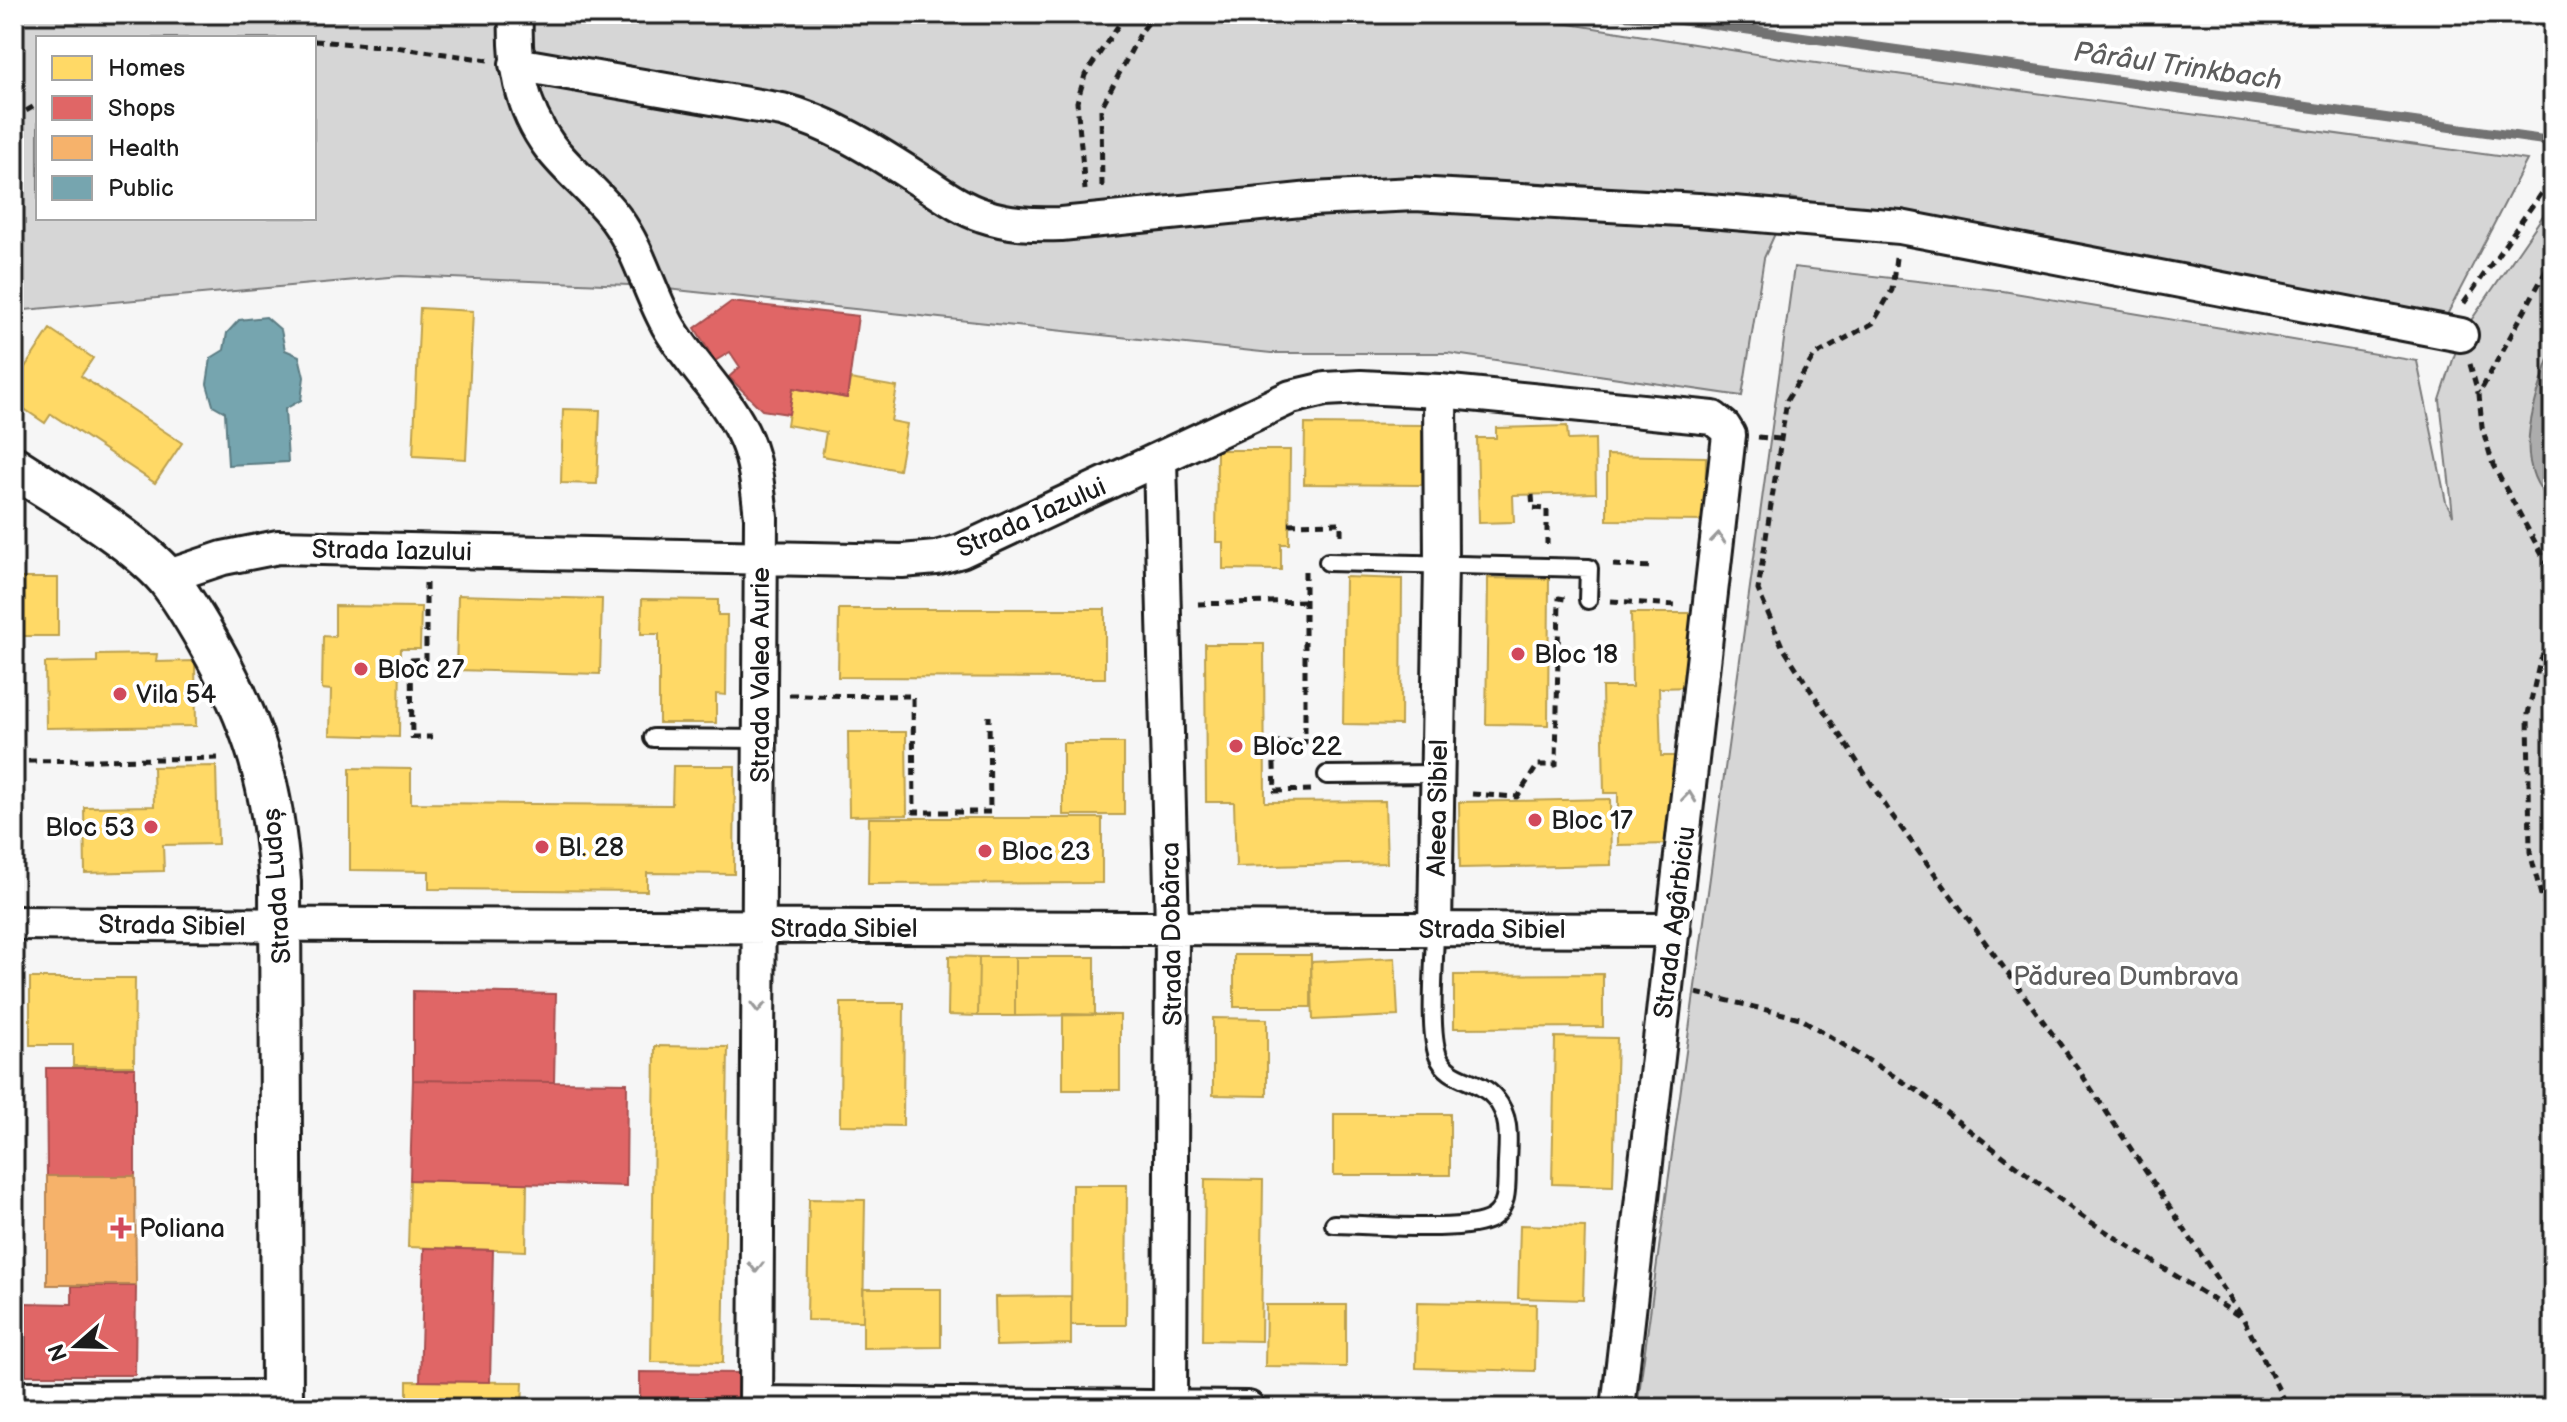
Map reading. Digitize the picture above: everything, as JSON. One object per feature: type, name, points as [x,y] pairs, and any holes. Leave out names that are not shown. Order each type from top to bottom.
[{"type":"street","name":"Strada Valea Aurie","points":[[516,14],[516,64],[527,107],[551,148],[617,220],[636,252],[668,326],[690,361],[731,413],[746,441],[757,480],[761,558],[756,1406]]},
{"type":"street","points":[[516,64],[807,116],[951,201],[1008,222],[1032,225],[1105,220],[1311,199],[1415,194],[1698,210],[1900,227],[2452,333]]},
{"type":"street","name":"Strada Iazului","points":[[166,577],[223,558],[278,547],[902,561],[936,558],[961,551],[1291,397],[1325,389],[1361,387],[1440,391],[1713,418],[1729,435]]},
{"type":"street","name":"Aleea Sibiel","points":[[1435,928],[1441,563],[1440,391]]},
{"type":"street","name":"Strada Agârbiciu","points":[[1618,1408],[1729,435]]},
{"type":"street","name":"Strada Dobârca","points":[[1160,460],[1172,926],[1170,1407]]},
{"type":"street","name":"Strada Ludoș","points":[[14,467],[137,551],[166,577],[216,656],[234,691],[260,757],[273,811],[280,882],[282,1402]]},
{"type":"street","name":"Strada Sibiel","points":[[14,923],[758,929],[1172,926],[1674,930]]},
{"type":"street","points":[[14,1398],[282,1402]]},
{"type":"street","points":[[756,1406],[1248,1408]]},
{"type":"lane","points":[[1328,562],[1589,568],[1588,600]]},
{"type":"lane","points":[[653,738],[760,739]]},
{"type":"lane","points":[[1319,777],[1438,774]]},
{"type":"lane","name":"Aleea Sibiel","points":[[1334,1224],[1463,1226],[1493,1218],[1505,1201],[1508,1123],[1495,1097],[1474,1082],[1449,1073],[1438,1057],[1434,1032],[1435,928]]},
{"type":"path","points":[[1105,220],[1083,186],[1077,102],[1085,75],[1126,14]]},
{"type":"path","points":[[1105,220],[1100,172],[1101,108],[1141,32],[1155,14]]},
{"type":"path","points":[[316,41],[395,47],[516,64]]},
{"type":"path","points":[[14,118],[36,105]]},
{"type":"path","points":[[2452,333],[2553,176]]},
{"type":"path","points":[[1900,227],[1892,290],[1873,323],[1814,356],[1787,400],[1758,590],[1782,646],[1891,814],[2076,1066],[2243,1318],[2288,1408]]},
{"type":"path","points":[[2553,258],[2479,394],[2482,427],[2493,465],[2553,575]]},
{"type":"path","points":[[1532,495],[1533,508],[1547,509],[1547,549]]},
{"type":"path","points":[[1289,524],[1341,523],[1341,549]]},
{"type":"path","points":[[1305,562],[1305,742],[1273,742],[1275,791],[1311,790],[1319,777]]},
{"type":"path","points":[[426,581],[426,659],[411,660],[412,737],[432,737]]},
{"type":"path","points":[[1472,794],[1517,797],[1538,765],[1556,765],[1559,598],[1710,607]]},
{"type":"path","points":[[1198,604],[1305,601]]},
{"type":"path","points":[[2553,627],[2539,665],[2528,714],[2530,852],[2542,899],[2553,917]]},
{"type":"path","points":[[760,695],[913,696],[914,812],[990,812],[989,716]]},
{"type":"path","points":[[28,761],[260,757]]},
{"type":"path","points":[[1667,986],[1800,1018],[1918,1091],[2083,1217],[2243,1318]]},
{"type":"green space","points":[[14,14],[1507,14],[1787,59],[2527,160],[2447,315],[1791,198],[1764,258],[1742,396],[1448,353],[1271,353],[629,285],[401,276],[14,311]]},
{"type":"green space","name":"Pădurea Dumbrava","points":[[2553,201],[2553,1408],[1637,1408],[1794,267],[1997,290],[2417,361],[2446,502],[2453,515],[2440,400],[2461,335]]},
{"type":"shaded area","points":[[2553,348],[2553,503],[2539,487],[2531,469],[2529,449],[2534,408]]},
{"type":"building: Homes","points":[[420,308],[473,311],[466,459],[413,456]]},
{"type":"building: Homes","points":[[50,329],[93,358],[81,376],[182,443],[155,483],[51,414],[45,423],[14,402],[14,384]]},
{"type":"building: Homes","points":[[850,379],[897,387],[891,421],[907,424],[899,470],[822,456],[826,432],[787,425],[793,388],[847,398]]},
{"type":"building: Homes","points":[[563,409],[600,410],[597,484],[561,483]]},
{"type":"building: Homes","points":[[1305,424],[1422,425],[1422,485],[1304,484]]},
{"type":"building: Homes","points":[[1567,426],[1568,440],[1595,439],[1596,493],[1513,495],[1514,522],[1479,523],[1477,438],[1496,438],[1496,428]]},
{"type":"building: Homes","points":[[1217,450],[1290,450],[1289,544],[1281,544],[1281,570],[1223,569],[1223,542],[1216,542]]},
{"type":"building: Homes","points":[[1607,455],[1706,457],[1705,521],[1607,520]]},
{"type":"building: Homes","points":[[1345,577],[1402,579],[1401,725],[1343,724]]},
{"type":"building: Homes","points":[[14,578],[58,578],[58,636],[14,636]]},
{"type":"building: Homes","name":"Bloc 18","points":[[1488,578],[1549,579],[1548,725],[1486,724]]},
{"type":"building: Homes","points":[[458,595],[602,599],[600,674],[456,670]]},
{"type":"building: Homes","points":[[642,599],[718,600],[718,615],[727,615],[726,695],[716,694],[716,723],[659,723],[659,634],[641,634]]},
{"type":"building: Homes","name":"Bloc 27","points":[[335,606],[421,607],[420,649],[400,649],[399,737],[330,735],[331,690],[322,689],[323,636],[335,637]]},
{"type":"building: Homes","points":[[839,609],[1105,609],[1105,678],[838,677]]},
{"type":"building: Homes","points":[[1631,613],[1690,613],[1691,687],[1659,688],[1661,756],[1674,756],[1675,844],[1618,845],[1618,793],[1604,793],[1602,687],[1632,687]]},
{"type":"building: Homes","name":"Bloc 22","points":[[1205,644],[1264,644],[1265,802],[1385,801],[1387,863],[1236,867],[1234,802],[1206,802]]},
{"type":"building: Homes","name":"Vila 54","points":[[157,654],[156,662],[195,661],[196,726],[46,728],[45,663],[97,662],[97,655]]},
{"type":"building: Homes","points":[[848,732],[906,732],[907,815],[849,816]]},
{"type":"building: Homes","points":[[1063,743],[1124,743],[1124,815],[1063,815]]},
{"type":"building: Homes","name":"Bloc 53","points":[[216,766],[218,844],[163,845],[164,871],[85,873],[84,807],[154,806],[153,767]]},
{"type":"building: Homes","name":"Bl. 28","points":[[673,766],[735,766],[734,874],[647,873],[647,891],[429,889],[429,871],[350,870],[350,768],[411,769],[411,803],[672,805]]},
{"type":"building: Homes","name":"Bloc 17","points":[[1610,799],[1611,865],[1460,868],[1459,802]]},
{"type":"building: Homes","name":"Bloc 23","points":[[869,818],[1102,818],[1102,883],[868,884]]},
{"type":"building: Homes","points":[[1234,955],[1311,955],[1311,1007],[1234,1007]]},
{"type":"building: Homes","points":[[949,956],[979,957],[978,1016],[948,1015]]},
{"type":"building: Homes","points":[[979,957],[1015,957],[1015,1016],[978,1016]]},
{"type":"building: Homes","points":[[1015,957],[1095,957],[1095,1015],[1015,1016]]},
{"type":"building: Homes","points":[[1395,958],[1398,1016],[1313,1020],[1311,962]]},
{"type":"building: Homes","points":[[1603,974],[1603,1027],[1454,1028],[1454,975]]},
{"type":"building: Homes","points":[[30,978],[135,978],[134,1066],[73,1066],[73,1045],[30,1045]]},
{"type":"building: Homes","points":[[841,1003],[904,1003],[903,1126],[840,1125]]},
{"type":"building: Homes","points":[[1063,1014],[1120,1015],[1120,1090],[1063,1090]]},
{"type":"building: Homes","points":[[1213,1018],[1267,1019],[1267,1096],[1213,1095]]},
{"type":"building: Homes","points":[[1555,1037],[1617,1038],[1613,1186],[1552,1184]]},
{"type":"building: Homes","points":[[655,1046],[728,1047],[723,1363],[651,1362]]},
{"type":"building: Homes","points":[[1334,1114],[1450,1114],[1450,1175],[1334,1175]]},
{"type":"building: Homes","points":[[1205,1179],[1263,1180],[1261,1341],[1203,1340]]},
{"type":"building: Homes","points":[[410,1180],[527,1183],[526,1251],[408,1247]]},
{"type":"building: Homes","points":[[1072,1185],[1127,1185],[1126,1325],[1071,1325]]},
{"type":"building: Homes","points":[[809,1199],[865,1200],[863,1321],[807,1320]]},
{"type":"building: Homes","points":[[1520,1225],[1585,1227],[1583,1300],[1518,1298]]},
{"type":"building: Homes","points":[[863,1289],[941,1289],[941,1347],[863,1348]]},
{"type":"building: Homes","points":[[1071,1296],[1071,1344],[996,1346],[995,1297]]},
{"type":"building: Homes","points":[[1417,1302],[1536,1304],[1535,1371],[1416,1368]]},
{"type":"building: Homes","points":[[1266,1305],[1346,1305],[1346,1367],[1265,1366]]},
{"type":"building: Homes","points":[[407,1381],[523,1382],[522,1408],[407,1408]]},
{"type":"building: Shops","points":[[731,302],[858,316],[847,398],[793,388],[789,414],[762,410],[729,377],[740,367],[730,352],[715,361],[695,328]]},
{"type":"building: Shops","points":[[413,991],[556,994],[554,1082],[413,1080]]},
{"type":"building: Shops","points":[[46,1068],[135,1068],[135,1176],[47,1176]]},
{"type":"building: Shops","points":[[413,1080],[627,1083],[626,1186],[410,1180]]},
{"type":"building: Shops","points":[[424,1248],[493,1250],[490,1382],[420,1381]]},
{"type":"building: Shops","points":[[72,1286],[136,1286],[135,1375],[26,1375],[26,1303],[72,1304]]},
{"type":"building: Shops","points":[[640,1372],[740,1373],[740,1408],[640,1408]]},
{"type":"building: Health","points":[[47,1176],[135,1176],[136,1285],[47,1285]]},
{"type":"building: Public","points":[[266,317],[281,330],[285,350],[299,356],[304,377],[301,400],[285,409],[288,462],[228,465],[225,412],[213,405],[207,384],[211,358],[224,350],[227,333],[239,320]]},
{"type":"waterway","name":"Pârâul Trinkbach","points":[[1607,14],[1666,18],[2553,139]]},
{"type":"place","name":"Bloc 18","points":[[1518,654]]},
{"type":"place","name":"Bloc 27","points":[[361,669]]},
{"type":"place","name":"Vila 54","points":[[120,694]]},
{"type":"place","name":"Bloc 22","points":[[1236,746]]},
{"type":"place","name":"Bloc 17","points":[[1535,820]]},
{"type":"place","name":"Bloc 53","points":[[151,827]]},
{"type":"place","name":"Bl. 28","points":[[542,847]]},
{"type":"place","name":"Bloc 23","points":[[985,851]]},
{"type":"place","name":"Poliana","points":[[121,1228]]}]
